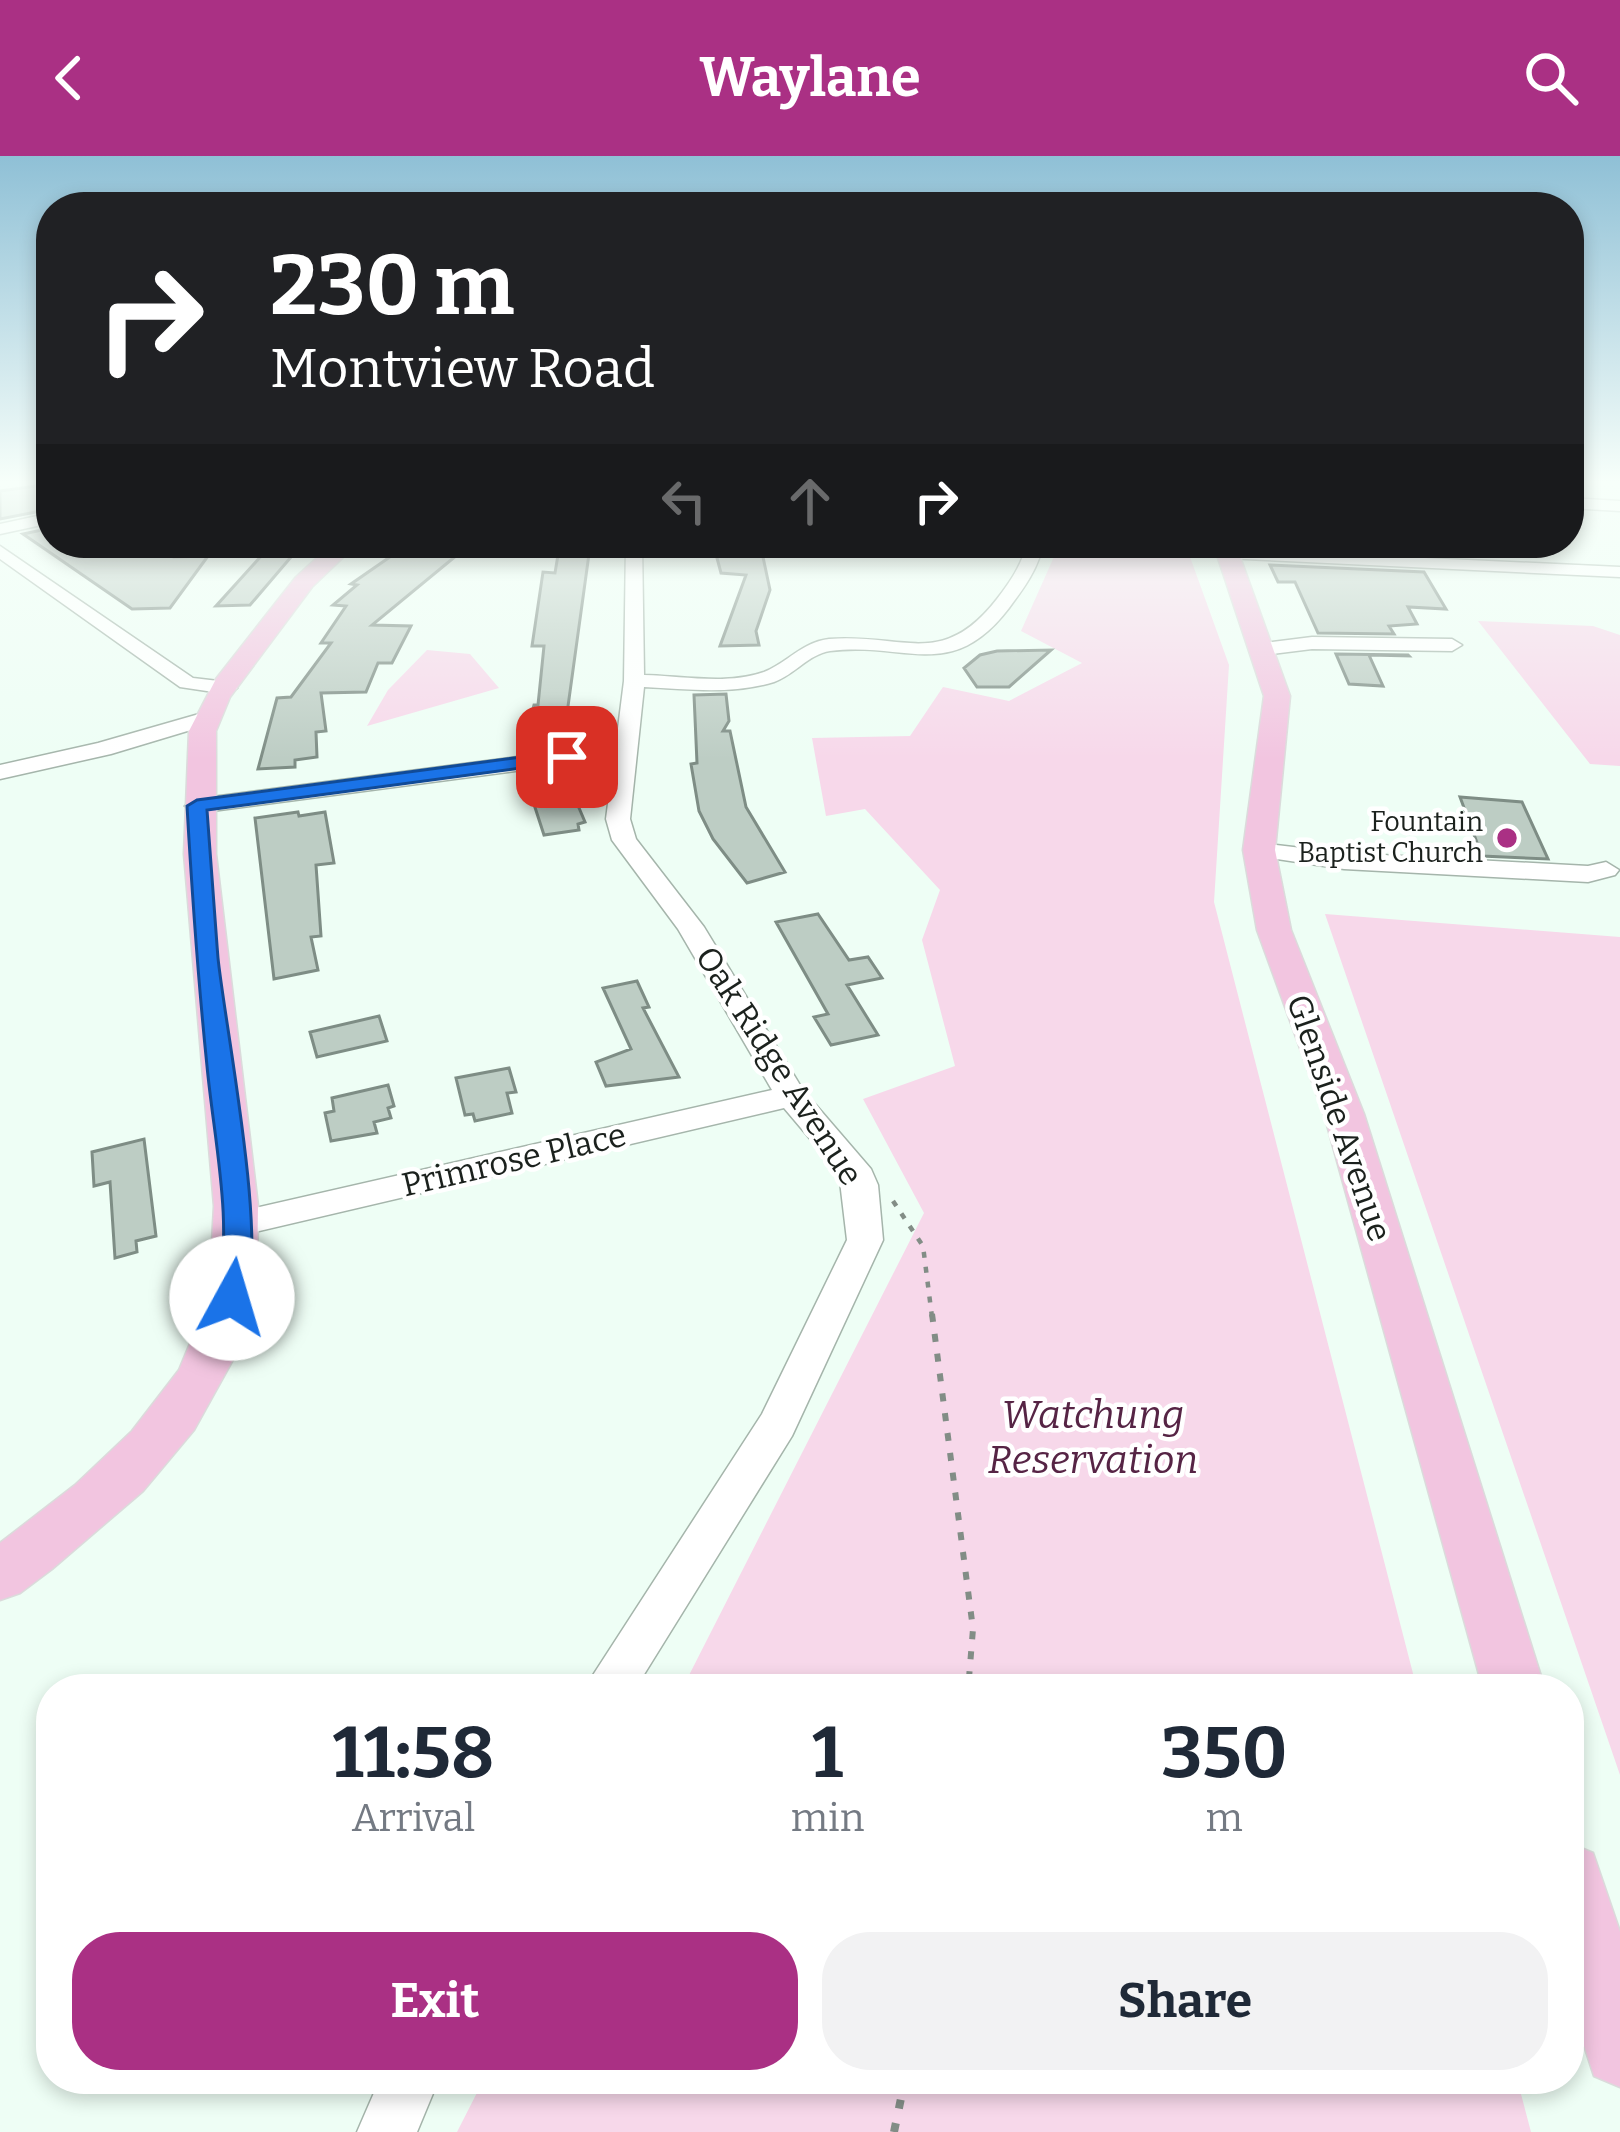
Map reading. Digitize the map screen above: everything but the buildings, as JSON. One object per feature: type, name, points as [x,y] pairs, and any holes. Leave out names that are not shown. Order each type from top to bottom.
[{"type":"main road","points":[[0,1575],[105,1493],[151,1448],[184,1406],[215,1348],[232,1298],[238,1271],[238,1224],[207,959],[197,806],[216,703],[316,574]]},
{"type":"main road","name":"Glenside Avenue","points":[[1236,574],[1274,678],[1276,718],[1259,850],[1274,930],[1344,1114],[1510,1674]]},
{"type":"main road","points":[[1584,1928],[1620,2050]]},
{"type":"street","points":[[33,574],[216,703]]},
{"type":"street","name":"Oak Ridge Avenue","points":[[618,1674],[778,1424],[865,1240],[861,1185],[842,1153],[791,1096],[690,927],[624,840],[618,819],[634,681],[634,574]]},
{"type":"street","points":[[634,681],[759,680],[783,671],[808,648],[829,645],[950,650],[981,634],[1023,574]]},
{"type":"street","points":[[1259,638],[1306,644],[1452,645]]},
{"type":"street","points":[[0,772],[103,749],[216,703]]},
{"type":"street","points":[[197,806],[628,748]]},
{"type":"street","points":[[1259,850],[1344,861],[1588,874],[1606,870]]},
{"type":"street","name":"Primrose Place","points":[[238,1224],[791,1096]]},
{"type":"street","points":[[387,2132],[403,2094]]},
{"type":"path","points":[[861,1185],[897,1203],[923,1246],[973,1629],[969,1674]]},
{"type":"path","points":[[894,2132],[902,2094]]},
{"type":"green space","name":"Watchung Reservation","points":[[1046,574],[1196,574],[1229,665],[1214,902],[1413,1674],[690,1674],[924,1213],[863,1099],[955,1066],[922,940],[940,890],[865,809],[826,816],[812,738],[910,736],[943,687],[1009,701],[1082,663],[1021,631]]},
{"type":"green space","points":[[1478,621],[1593,626],[1620,635],[1620,766],[1590,764]]},
{"type":"green space","points":[[427,650],[470,654],[499,688],[367,726],[388,690]]},
{"type":"green space","points":[[1325,914],[1620,937],[1620,1775]]},
{"type":"green space","points":[[476,2094],[1521,2094],[1531,2132],[457,2132]]},
{"type":"place","name":"Fountain Baptist Church","points":[[1507,838]]},
{"type":"route","points":[[232,1298],[238,1271],[238,1224],[207,959],[197,806],[567,757]]}]
